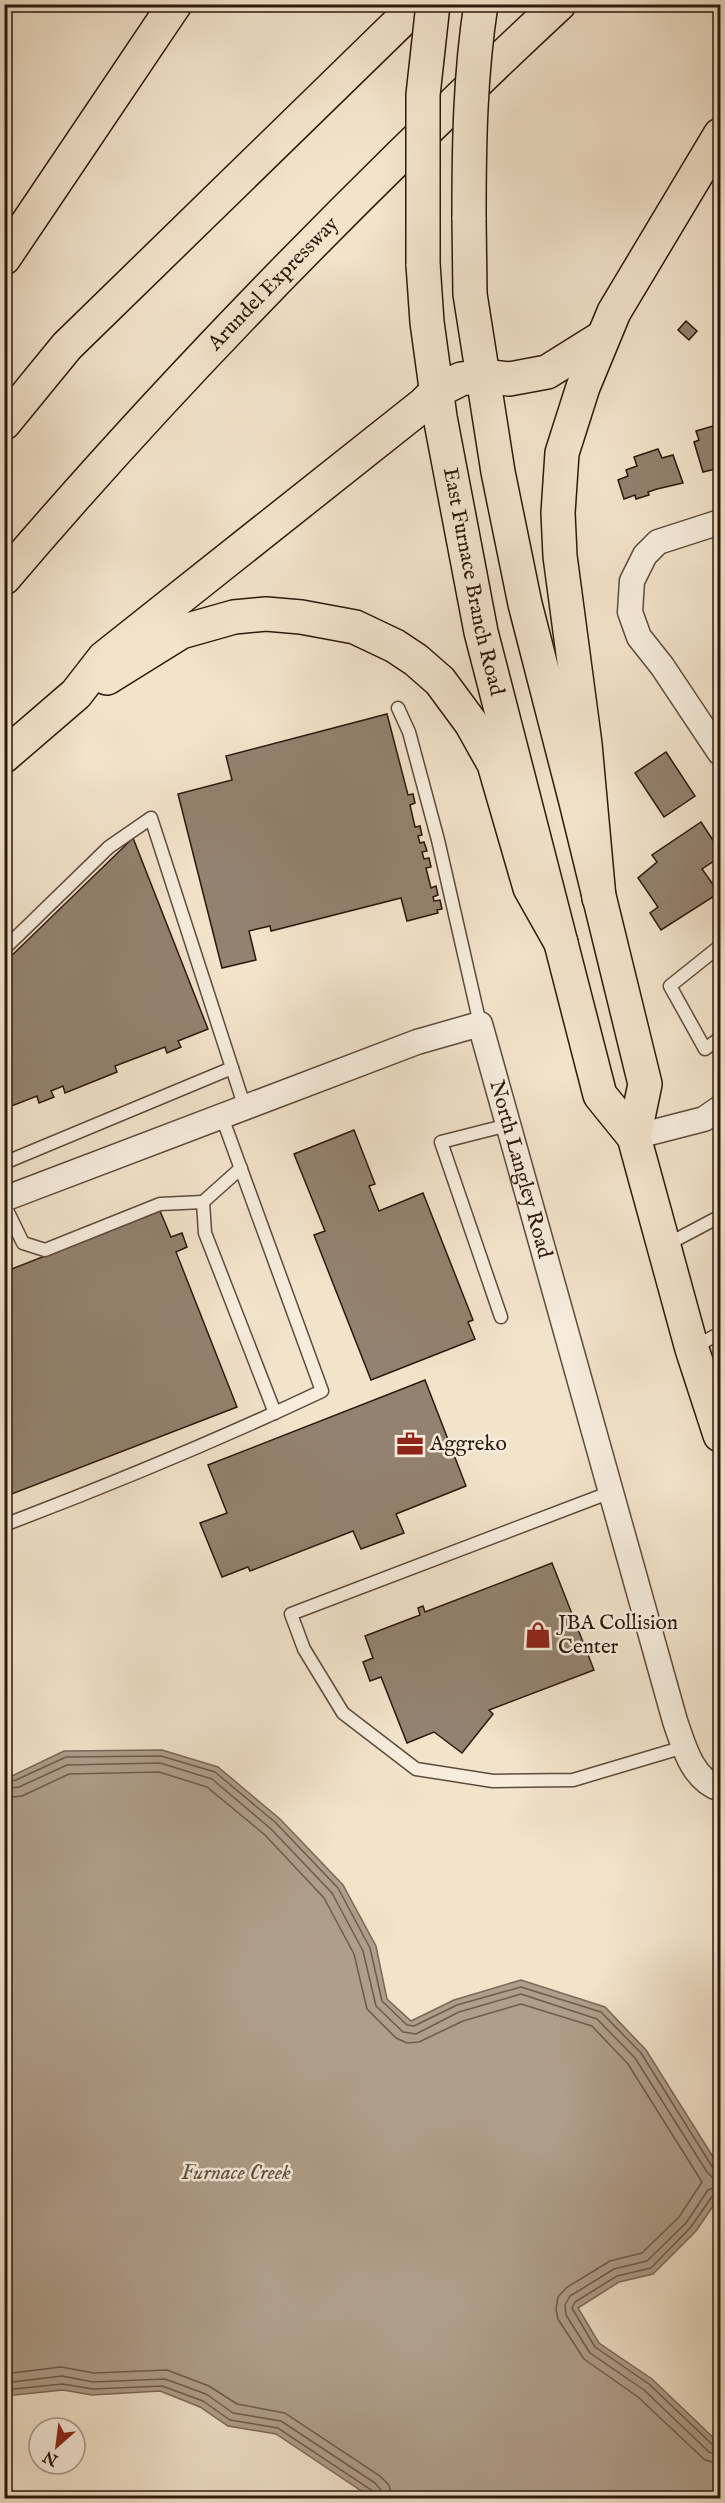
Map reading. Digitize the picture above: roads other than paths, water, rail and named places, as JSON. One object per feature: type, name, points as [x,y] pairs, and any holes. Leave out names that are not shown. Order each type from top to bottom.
[{"type":"main road","points":[[4,258],[175,4]]},
{"type":"main road","points":[[4,423],[67,346],[418,4]]},
{"type":"main road","name":"East Furnace Branch Road","points":[[433,4],[423,95],[423,264],[427,322],[463,547],[481,633],[600,1095],[634,1137],[692,1348],[719,1424]]},
{"type":"main road","name":"East Furnace Branch Road","points":[[481,4],[474,44],[469,134],[470,294],[498,472],[525,604],[645,1084],[634,1137]]},
{"type":"main road","name":"Arundel Expressway","points":[[4,578],[146,417],[339,216],[559,4]]},
{"type":"main road","points":[[599,898],[585,744],[560,556],[558,513],[562,453],[583,387],[614,312],[720,135]]},
{"type":"main road","points":[[4,756],[76,694],[104,658],[424,404],[437,391],[461,379],[484,375],[509,379],[547,372],[603,337]]},
{"type":"main road","points":[[76,694],[118,673],[181,632],[234,617],[266,614],[301,617],[355,627],[395,646],[416,660],[440,681],[471,723],[494,765],[530,888],[561,943]]},
{"type":"street","points":[[720,522],[658,542],[645,555],[632,581],[630,612],[639,637],[662,666],[720,753]]},
{"type":"street","points":[[4,1199],[417,1042],[480,1024]]},
{"type":"street","name":"North Langley Road","points":[[480,1024],[684,1747],[689,1762],[713,1786],[720,1789]]},
{"type":"street","points":[[634,1137],[704,1119],[720,1108]]},
{"type":"lane","points":[[398,708],[409,732],[438,840],[480,1024]]},
{"type":"lane","points":[[4,949],[109,847],[151,818],[245,1108]]},
{"type":"lane","points":[[720,946],[670,986],[705,1049],[720,1038]]},
{"type":"lane","points":[[4,1163],[232,1068]]},
{"type":"lane","points":[[4,1525],[88,1493],[275,1413],[322,1390],[222,1117]]},
{"type":"lane","points":[[501,1317],[441,1142],[508,1125]]},
{"type":"lane","points":[[4,1204],[22,1243],[45,1250],[160,1204],[203,1202],[241,1168]]},
{"type":"lane","points":[[203,1202],[205,1233],[275,1413]]},
{"type":"lane","points":[[663,1246],[719,1220]]},
{"type":"lane","points":[[692,1348],[720,1333]]},
{"type":"lane","points":[[611,1492],[291,1614],[304,1649],[343,1713],[416,1769],[493,1781],[573,1780],[684,1747]]},
{"type":"water","name":"Furnace Creek","points":[[162,1750],[218,1767],[280,1819],[343,1885],[376,1946],[387,1999],[411,2021],[454,2000],[521,1980],[605,2007],[646,2050],[720,2168],[720,2196],[696,2231],[653,2274],[619,2282],[578,2308],[599,2343],[652,2379],[720,2444],[720,2498],[372,2498],[276,2434],[228,2426],[200,2407],[160,2391],[92,2395],[63,2390],[5,2396],[5,1776],[14,1775],[64,1751]]},
{"type":"place","name":"Aggreko","points":[[410,1444]]},
{"type":"place","name":"JBA Collision Center","points":[[538,1635]]}]
